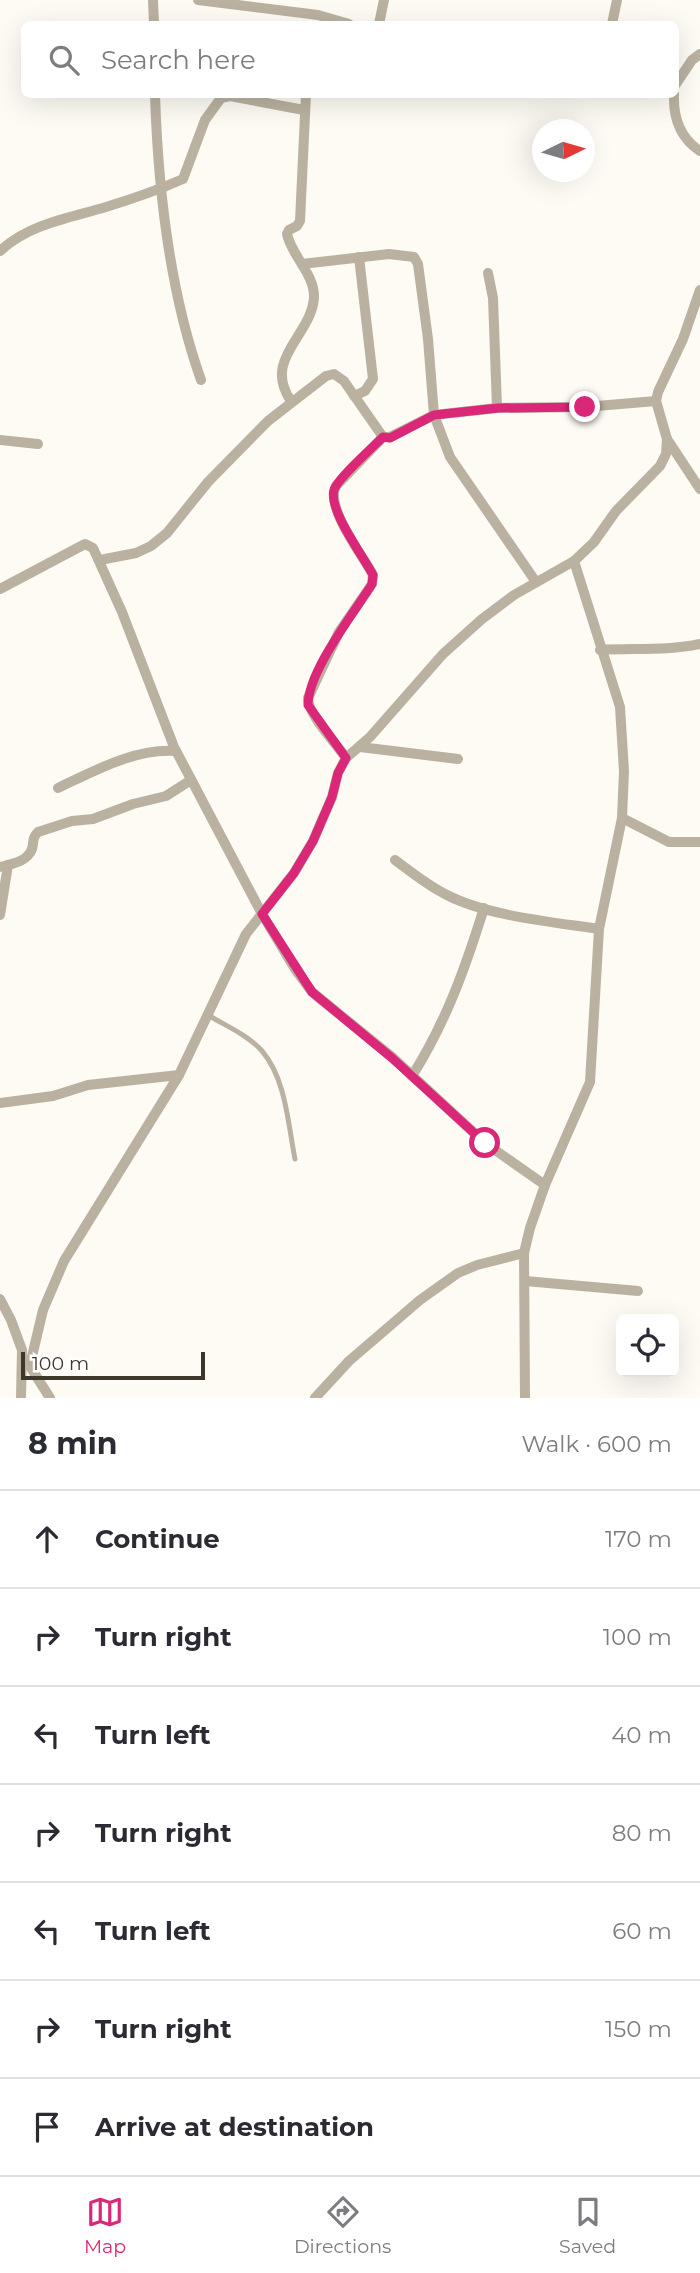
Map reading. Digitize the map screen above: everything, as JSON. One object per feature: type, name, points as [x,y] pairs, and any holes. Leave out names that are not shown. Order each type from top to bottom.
[{"type":"street","points":[[153,0],[154,21]]},
{"type":"street","points":[[198,0],[286,5],[317,20]]},
{"type":"street","points":[[380,21],[384,0]]},
{"type":"street","points":[[613,21],[617,0]]},
{"type":"street","points":[[679,78],[686,66],[700,54]]},
{"type":"street","points":[[155,98],[161,190],[176,290],[201,380]]},
{"type":"street","points":[[0,251],[12,239],[46,224],[161,190],[183,180],[205,120],[221,98]]},
{"type":"street","points":[[241,98],[304,110]]},
{"type":"street","points":[[291,401],[281,383],[281,370],[287,353],[311,312],[314,296],[312,284],[287,234],[300,221],[306,98]]},
{"type":"street","points":[[674,98],[678,127],[683,137],[700,151]]},
{"type":"street","points":[[302,264],[405,254],[414,257],[418,264],[428,339],[434,415],[450,457],[536,582]]},
{"type":"street","points":[[354,396],[365,391],[373,379],[359,257]]},
{"type":"street","points":[[488,273],[493,298],[498,408]]},
{"type":"street","points":[[700,293],[656,401],[667,439],[700,489]]},
{"type":"street","points":[[100,561],[136,553],[151,546],[167,533],[225,465],[291,401],[326,376],[334,374],[344,381],[383,437],[390,438],[434,415],[498,408],[585,407],[656,401]]},
{"type":"street","points":[[346,758],[314,715],[308,705],[308,698],[339,632],[372,584],[373,575],[344,525],[333,500],[333,492],[335,486],[383,437]]},
{"type":"street","points":[[30,1366],[43,1310],[64,1261],[178,1075],[246,934],[294,873],[313,841],[346,758],[360,747],[443,654],[482,619],[514,595],[574,561],[594,542],[616,511],[660,467],[666,454],[667,439]]},
{"type":"street","points":[[0,440],[38,443]]},
{"type":"street","points":[[0,589],[85,544],[93,548],[176,751],[262,914],[312,992],[412,1076],[485,1143],[545,1185]]},
{"type":"street","points":[[525,1398],[524,1253],[545,1185],[590,1082],[599,929],[622,818],[624,771],[620,707],[574,561]]},
{"type":"street","points":[[600,650],[682,648],[700,644]]},
{"type":"street","points":[[158,750],[167,729]]},
{"type":"street","points":[[360,747],[458,759]]},
{"type":"street","points":[[58,788],[114,762],[158,750],[176,751]]},
{"type":"street","points":[[0,915],[4,866],[28,856],[34,836],[38,832],[72,821],[93,819],[133,804],[166,796],[191,780]]},
{"type":"street","points":[[622,818],[669,842],[700,842]]},
{"type":"street","points":[[395,860],[423,882],[447,896],[484,908],[599,929]]},
{"type":"street","points":[[412,1076],[433,1043],[451,1005],[484,908]]},
{"type":"street","points":[[0,1103],[53,1097],[88,1085],[178,1075]]},
{"type":"street","points":[[315,1398],[349,1361],[420,1300],[458,1273],[477,1265],[524,1253]]},
{"type":"street","points":[[525,1281],[638,1291]]},
{"type":"street","points":[[0,1299],[11,1320],[22,1356],[21,1398]]},
{"type":"street","points":[[22,1356],[50,1398]]},
{"type":"lane","points":[[206,1014],[262,1051],[277,1077],[295,1159]]},
{"type":"route","points":[[485,1143],[392,1058],[312,992],[262,914],[294,873],[313,841],[346,758],[308,705],[315,679],[330,648],[372,584],[373,575],[333,500],[335,486],[383,437],[390,438],[434,415],[498,408],[585,407]]}]
